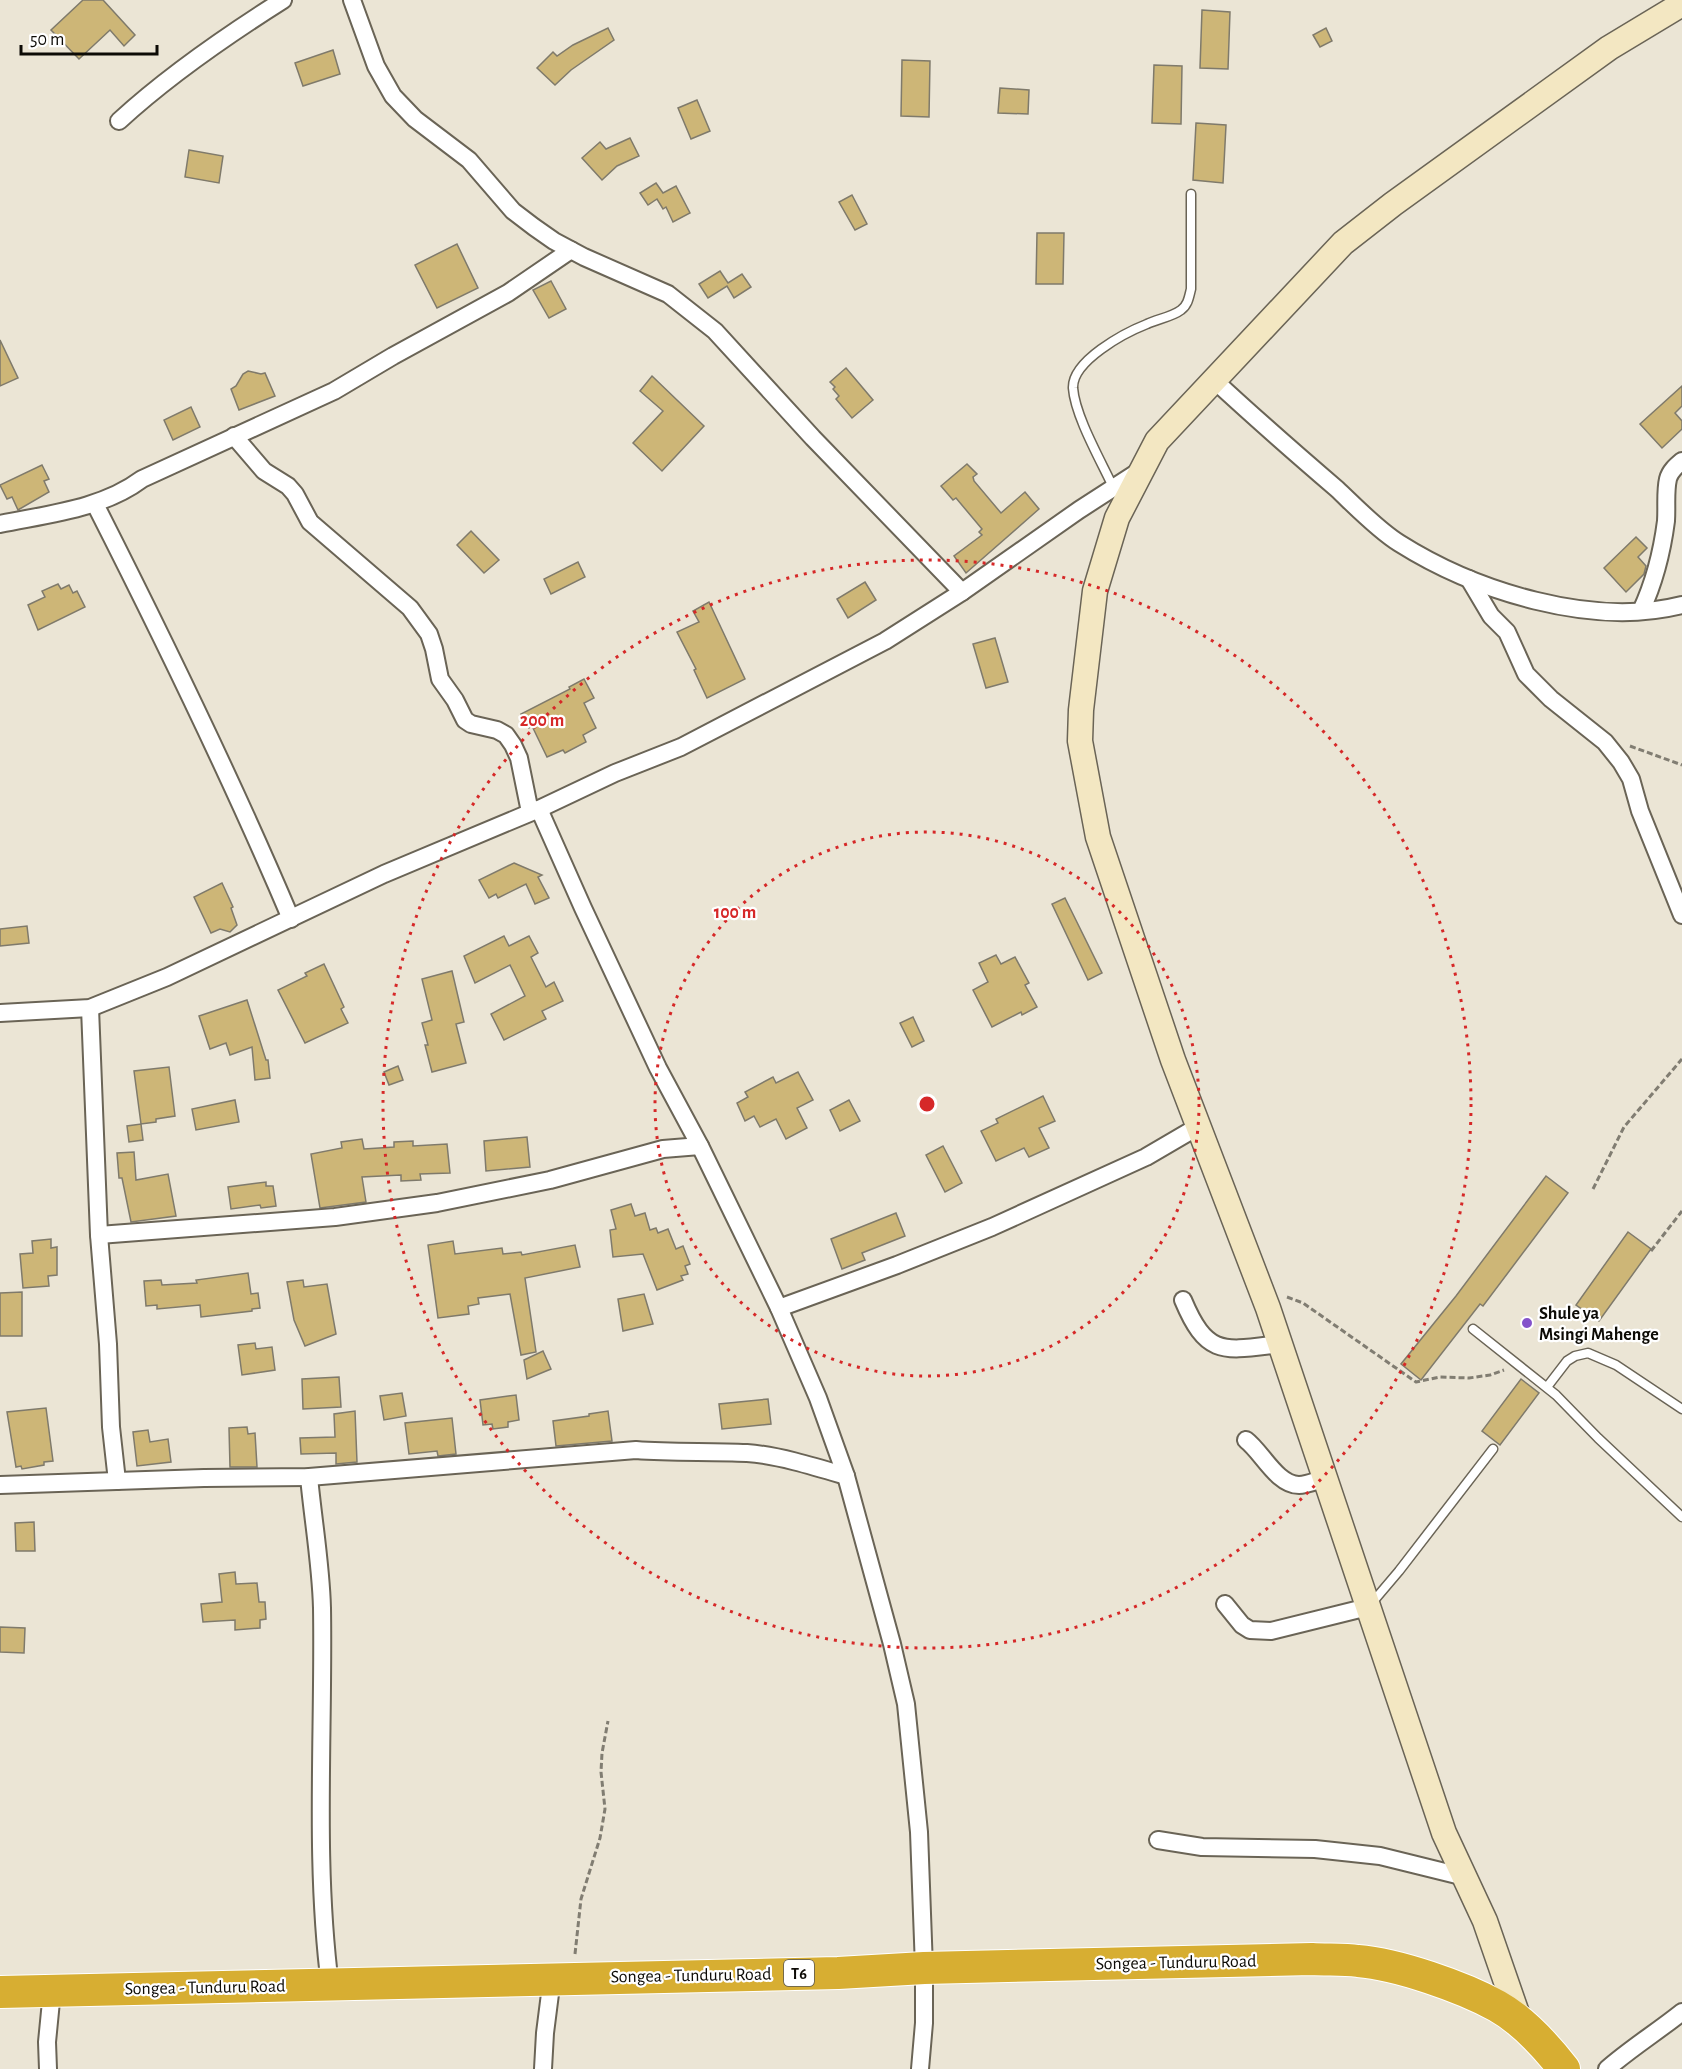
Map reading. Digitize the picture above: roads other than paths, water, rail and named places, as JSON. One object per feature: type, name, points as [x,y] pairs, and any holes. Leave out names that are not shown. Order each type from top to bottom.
[{"type":"highway","name":"Songea - Tunduru Road","points":[[0,1992],[838,1973],[924,1968],[1312,1959],[1359,1961],[1397,1968],[1454,1988],[1498,2007],[1520,2022],[1547,2048],[1564,2069]]},
{"type":"street","points":[[119,121],[193,60],[283,0]]},
{"type":"street","points":[[352,0],[376,66],[393,96],[415,119],[469,160],[513,211],[554,241],[668,294],[716,331],[813,438],[962,592]]},
{"type":"street","points":[[1520,2022],[1485,1921],[1444,1833],[1280,1344],[1173,1060],[1098,837],[1080,741],[1081,710],[1095,591],[1117,518],[1157,441],[1343,243],[1393,204],[1609,48],[1682,4]]},
{"type":"street","points":[[0,524],[94,504],[126,491],[142,479],[334,391],[402,350],[508,293],[570,250]]},
{"type":"street","points":[[1214,380],[1272,435],[1397,542],[1480,585],[1533,600],[1577,608],[1621,612],[1670,609],[1682,605]]},
{"type":"street","points":[[234,436],[264,471],[288,486],[295,494],[310,522],[410,608],[429,633],[440,680],[455,700],[465,720],[471,724],[497,730],[506,735],[513,745],[534,811],[653,1057],[700,1146],[778,1308],[818,1398],[846,1476],[906,1704],[919,1832],[924,1968],[924,2023],[920,2069]]},
{"type":"street","points":[[1641,611],[1653,586],[1665,522],[1668,481],[1671,472],[1682,461]]},
{"type":"street","points":[[0,1013],[90,1008],[167,977],[384,874],[534,811],[615,773],[681,747],[885,641],[962,592],[1141,470]]},
{"type":"street","points":[[94,504],[184,681],[255,833],[291,919]]},
{"type":"street","points":[[1469,579],[1491,616],[1507,632],[1526,674],[1551,699],[1605,742],[1631,779],[1640,811],[1682,915]]},
{"type":"street","points":[[90,1008],[99,1235],[108,1344],[111,1427],[117,1481]]},
{"type":"street","points":[[778,1308],[897,1265],[992,1227],[1146,1157],[1199,1126]]},
{"type":"street","points":[[99,1235],[335,1217],[437,1203],[550,1180],[663,1149],[700,1146]]},
{"type":"street","points":[[1183,1300],[1193,1324],[1200,1334],[1215,1346],[1245,1348],[1280,1344]]},
{"type":"street","points":[[1246,1440],[1262,1454],[1276,1474],[1288,1483],[1299,1485],[1326,1478]]},
{"type":"street","points":[[0,1485],[309,1477],[636,1450],[675,1453],[749,1453],[846,1476]]},
{"type":"street","points":[[309,1477],[322,1606],[320,1777],[323,1931],[330,1985]]},
{"type":"street","points":[[1225,1604],[1242,1625],[1250,1630],[1271,1631],[1368,1607]]},
{"type":"street","points":[[1158,1840],[1202,1847],[1315,1850],[1380,1856],[1464,1877]]},
{"type":"street","points":[[543,2069],[545,2032],[564,1978]]},
{"type":"street","points":[[48,2069],[46,2042],[52,1991]]},
{"type":"street","points":[[1606,2069],[1682,2012]]},
{"type":"lane","points":[[1113,487],[1075,401],[1073,385],[1076,373],[1084,363],[1114,341],[1144,325],[1181,310],[1187,302],[1191,289],[1191,194]]},
{"type":"lane","points":[[1473,1329],[1547,1387],[1682,1517]]},
{"type":"lane","points":[[1547,1387],[1568,1361],[1575,1356],[1588,1353],[1616,1365],[1682,1409]]},
{"type":"lane","points":[[1368,1607],[1399,1571],[1493,1449]]},
{"type":"place","name":"Shule ya Msingi Mahenge","points":[[1527,1323]]}]
